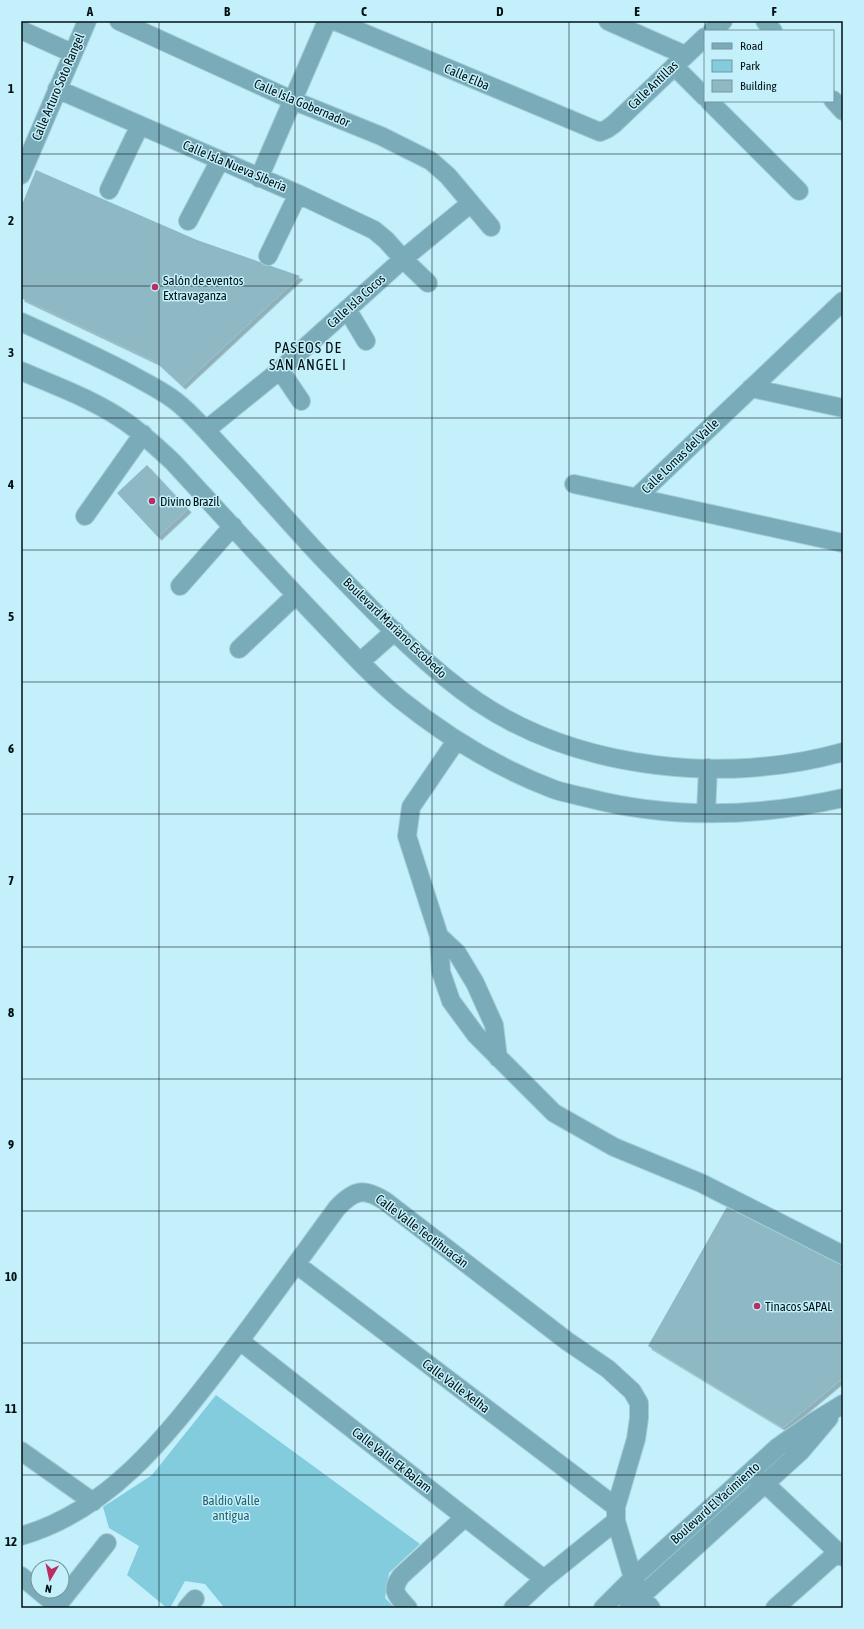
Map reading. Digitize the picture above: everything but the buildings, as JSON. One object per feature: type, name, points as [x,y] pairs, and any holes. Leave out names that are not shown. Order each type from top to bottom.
[{"type":"street","name":"Calle Arturo Soto Rangel","points":[[22,172],[87,21]]},
{"type":"street","name":"Calle Isla Gobernador","points":[[119,21],[292,100],[381,136],[432,161],[448,176],[491,227]]},
{"type":"street","points":[[259,178],[326,21]]},
{"type":"street","name":"Calle Elba","points":[[335,21],[600,132]]},
{"type":"street","points":[[608,21],[680,60],[704,96]]},
{"type":"street","points":[[713,30],[723,21]]},
{"type":"street","points":[[765,21],[773,30]]},
{"type":"street","points":[[21,30],[72,53]]},
{"type":"street","name":"Calle Antillas","points":[[600,132],[614,124],[704,38]]},
{"type":"street","name":"Calle Isla Nueva Siberia","points":[[57,89],[298,194],[374,230],[386,240],[428,283]]},
{"type":"street","points":[[834,101],[843,112]]},
{"type":"street","points":[[710,102],[800,191]]},
{"type":"street","points":[[109,190],[140,125]]},
{"type":"street","points":[[188,221],[220,160]]},
{"type":"street","points":[[268,256],[298,194]]},
{"type":"street","name":"Calle Isla Cocos","points":[[206,430],[280,370],[403,259],[471,203]]},
{"type":"street","name":"Calle Lomas del Valle","points":[[636,498],[843,301]]},
{"type":"street","points":[[347,309],[366,341]]},
{"type":"street","name":"Boulevard Mariano Escobedo","points":[[21,322],[75,346],[150,384],[178,403],[206,430],[326,562],[433,667],[479,702],[524,727],[567,746],[616,759],[666,766],[751,768],[795,763],[843,752]]},
{"type":"street","points":[[280,370],[301,401]]},
{"type":"street","points":[[21,371],[96,404],[125,421],[143,434],[173,462],[360,662],[401,700],[456,741],[504,768],[554,789],[606,802],[659,811],[750,813],[804,807],[843,798]]},
{"type":"street","points":[[751,388],[843,408]]},
{"type":"street","points":[[85,516],[143,434]]},
{"type":"street","points":[[574,484],[636,498]]},
{"type":"street","name":"Calle Lomas del Valle","points":[[636,498],[843,543]]},
{"type":"street","points":[[180,586],[232,526]]},
{"type":"street","points":[[239,648],[296,595]]},
{"type":"street","points":[[360,662],[395,631]]},
{"type":"street","points":[[456,741],[411,807],[407,836],[439,936],[441,972],[451,1000],[476,1035],[554,1113],[614,1147],[701,1183],[843,1255]]},
{"type":"street","points":[[706,813],[708,768]]},
{"type":"street","points":[[439,936],[457,953],[475,983],[494,1025],[498,1058]]},
{"type":"street","name":"Calle Valle Teotihuacán","points":[[21,1536],[42,1530],[72,1515],[92,1502],[129,1472],[159,1443],[240,1341],[346,1199],[360,1192],[369,1192],[385,1201],[567,1341],[608,1369],[632,1391],[639,1404],[640,1418],[636,1439],[616,1514]]},
{"type":"street","name":"Calle Valle Xelha","points":[[296,1264],[616,1514]]},
{"type":"street","name":"Calle Valle Ek Balam","points":[[240,1341],[544,1579]]},
{"type":"street","name":"Boulevard El Yacimiento","points":[[603,1608],[633,1578],[751,1470],[797,1433],[840,1407]]},
{"type":"street","name":"Boulevard El Yacimiento","points":[[640,1604],[801,1451],[840,1407]]},
{"type":"street","points":[[21,1451],[92,1502]]},
{"type":"street","points":[[751,1470],[840,1554],[775,1608]]},
{"type":"street","points":[[513,1608],[616,1514],[640,1604]]},
{"type":"street","points":[[408,1608],[397,1596],[395,1590],[396,1582],[400,1576],[465,1517]]},
{"type":"street","points":[[48,1599],[58,1607],[107,1543]]},
{"type":"street","points":[[21,1576],[30,1584]]},
{"type":"green space","name":"Baldio Valle antigua","points":[[216,1395],[420,1544],[389,1573],[385,1598],[395,1608],[222,1608],[223,1606],[205,1584],[185,1581],[170,1608],[167,1608],[127,1575],[139,1546],[109,1528],[103,1507],[152,1475]]},
{"type":"place","name":"Salón de eventos Extravaganza","points":[[155,287]]},
{"type":"place","name":"Divino Brazil","points":[[152,501]]},
{"type":"place","name":"Tinacos SAPAL","points":[[757,1306]]},
{"type":"district","name":"PASEOS DE SAN ANGEL I","points":[[308,356]]}]
